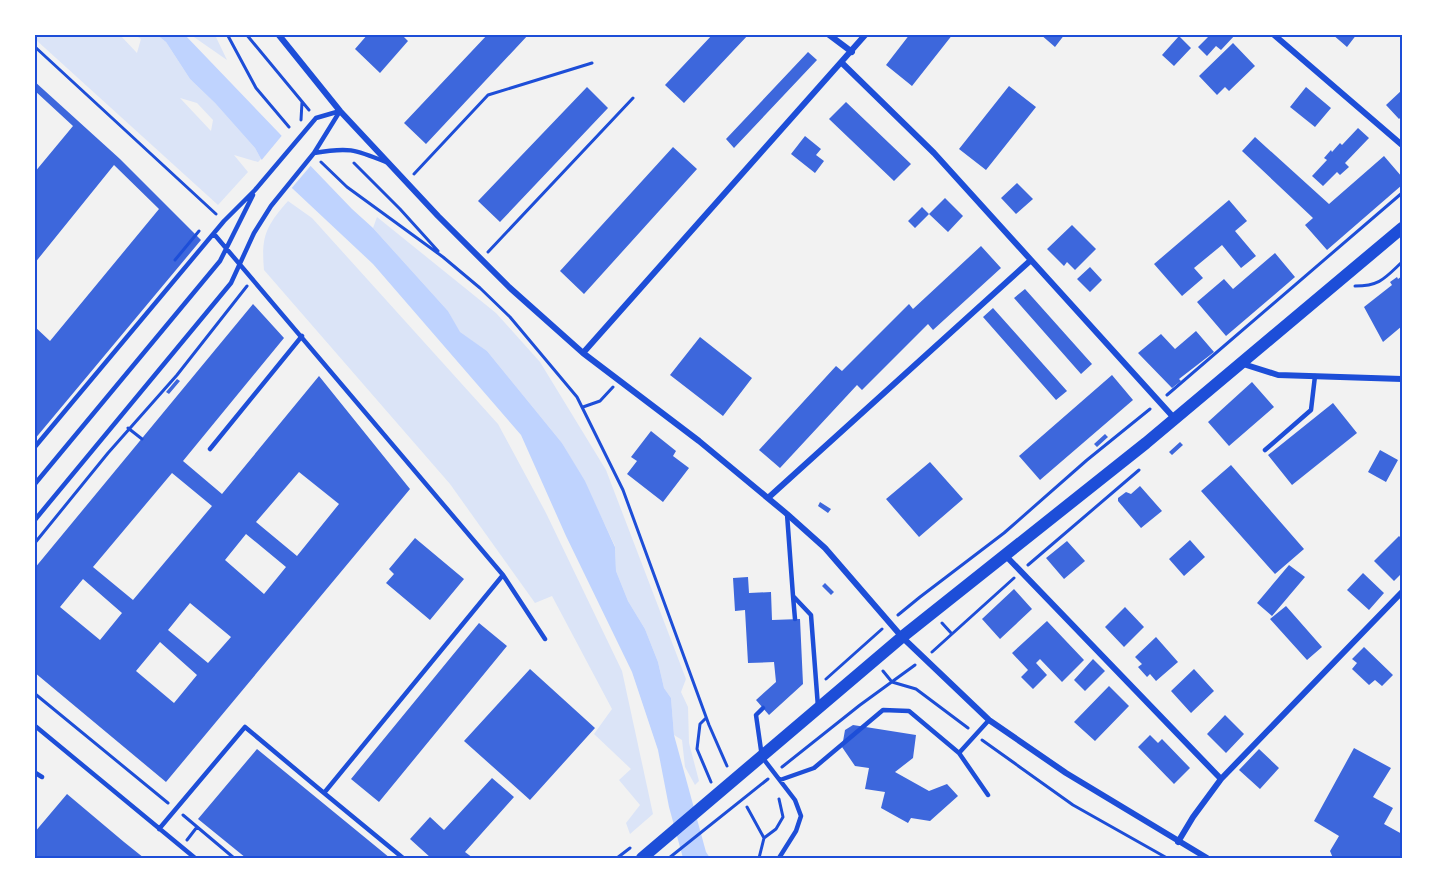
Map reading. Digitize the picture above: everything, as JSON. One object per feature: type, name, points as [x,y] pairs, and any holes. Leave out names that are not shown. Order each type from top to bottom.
[{"type":"main road","points":[[642,858],[902,637],[1175,419],[1402,228]]},
{"type":"street","points":[[278,34],[340,111],[481,259],[583,353],[699,441],[825,548],[902,637],[989,720],[1066,773],[1207,858]]},
{"type":"street","points":[[828,34],[852,52]]},
{"type":"street","points":[[583,353],[866,34]]},
{"type":"street","points":[[1273,34],[1402,145]]},
{"type":"street","points":[[842,63],[934,153],[1175,419]]},
{"type":"street","points":[[768,498],[1030,260]]},
{"type":"street","points":[[1240,363],[1278,375],[1402,379]]},
{"type":"street","points":[[1005,555],[1221,779]]},
{"type":"street","points":[[1178,842],[1221,779],[1402,592]]},
{"type":"lane","points":[[34,448],[224,221],[255,190],[316,118],[340,111]]},
{"type":"lane","points":[[34,521],[231,283],[254,233],[271,206],[314,153],[340,111]]},
{"type":"lane","points":[[314,153],[341,148],[357,151],[389,163]]},
{"type":"lane","points":[[34,485],[220,261],[255,190]]},
{"type":"lane","points":[[214,234],[503,575],[545,639]]},
{"type":"lane","points":[[210,449],[302,336]]},
{"type":"lane","points":[[1265,450],[1311,410],[1315,376]]},
{"type":"lane","points":[[787,514],[795,619]]},
{"type":"lane","points":[[324,793],[503,575]]},
{"type":"lane","points":[[793,596],[811,615],[818,709]]},
{"type":"lane","points":[[763,708],[756,715],[762,757],[795,800],[801,816],[796,831],[779,858]]},
{"type":"lane","points":[[780,780],[814,768],[883,710],[909,711],[959,753],[988,795]]},
{"type":"lane","points":[[959,753],[989,720]]},
{"type":"lane","points":[[34,725],[195,858]]},
{"type":"lane","points":[[159,829],[245,727],[403,858]]},
{"type":"lane","points":[[34,772],[42,777]]},
{"type":"path","points":[[227,34],[255,88],[289,127]]},
{"type":"path","points":[[246,34],[302,102],[301,119]]},
{"type":"path","points":[[34,46],[224,221]]},
{"type":"path","points":[[407,182],[488,95],[592,63]]},
{"type":"path","points":[[481,259],[633,98]]},
{"type":"path","points":[[341,148],[443,257]]},
{"type":"path","points":[[318,160],[347,187],[443,257],[480,288],[510,317],[578,397],[623,490],[706,718],[727,767],[735,760]]},
{"type":"path","points":[[817,688],[890,622],[1004,533],[1087,460],[1234,340],[1402,193]]},
{"type":"path","points":[[1349,286],[1370,286],[1380,282],[1402,262]]},
{"type":"path","points":[[34,544],[108,453],[177,375],[252,279]]},
{"type":"path","points":[[582,407],[600,401],[619,380]]},
{"type":"path","points":[[669,858],[924,659],[1139,469]]},
{"type":"path","points":[[892,682],[916,689],[1073,805],[1167,858]]},
{"type":"path","points":[[34,693],[234,858]]},
{"type":"path","points":[[706,718],[700,724],[697,749],[711,782]]},
{"type":"path","points":[[702,789],[719,775]]},
{"type":"path","points":[[759,858],[764,838],[776,829],[783,817],[779,799]]},
{"type":"path","points":[[747,807],[764,838]]},
{"type":"path","points":[[617,858],[634,844]]},
{"type":"shaded area","points":[[35,35],[120,35],[137,53],[141,39],[135,35],[157,35],[166,42],[190,79],[255,148],[261,159],[258,162],[234,155],[248,172],[218,205],[35,39]],"holes":[[[180,98],[197,103],[213,120],[211,131]]]},
{"type":"shaded area","points":[[191,35],[215,35],[227,60]]},
{"type":"shaded area","points":[[288,201],[312,218],[498,424],[546,513],[622,671],[653,814],[630,834],[626,823],[640,805],[619,780],[631,769],[594,734],[612,709],[552,596],[535,603],[450,484],[264,270],[264,240],[270,225]]},
{"type":"shaded area","points":[[377,217],[496,313],[540,362],[606,470],[686,679],[681,692],[688,707],[689,743],[699,781],[695,785],[685,767],[682,740],[674,735],[671,698],[664,688],[658,662],[645,629],[628,601],[616,571],[615,546],[584,481],[562,443],[487,351],[459,332],[448,311],[373,228]]},
{"type":"water","points":[[157,35],[185,35],[373,228],[448,311],[460,332],[487,351],[562,443],[585,481],[615,547],[616,571],[628,601],[645,629],[658,662],[664,688],[671,698],[674,735],[706,852],[710,858],[683,858],[669,807],[658,750],[632,672],[566,536],[521,435],[373,264],[261,159],[255,148],[190,79],[166,42]]},
{"type":"pier","points":[[284,133],[313,163],[290,190],[260,162]]},
{"type":"building","points":[[368,34],[401,34],[408,41],[380,73],[355,49]]},
{"type":"building","points":[[488,34],[529,34],[426,144],[404,123]]},
{"type":"building","points":[[713,34],[749,34],[684,103],[665,85]]},
{"type":"building","points":[[910,34],[953,34],[912,86],[886,65]]},
{"type":"building","points":[[1040,34],[1065,34],[1055,47]]},
{"type":"building","points":[[1206,34],[1236,34],[1221,50],[1216,46],[1207,56],[1198,47],[1208,37]]},
{"type":"building","points":[[1332,34],[1357,34],[1347,47]]},
{"type":"building","points":[[1179,36],[1191,48],[1174,66],[1162,55]]},
{"type":"building","points":[[1233,43],[1255,66],[1229,91],[1225,87],[1217,95],[1199,76]]},
{"type":"building","points":[[808,52],[817,60],[734,148],[726,139]]},
{"type":"building","points":[[34,81],[120,159],[201,240],[34,440],[34,326],[50,341],[159,209],[114,165],[34,264],[34,173],[73,126],[34,90]]},
{"type":"building","points":[[1009,86],[1036,107],[986,170],[959,149]]},
{"type":"building","points":[[587,87],[608,108],[500,222],[478,201]]},
{"type":"building","points":[[1306,87],[1331,108],[1315,127],[1290,107]]},
{"type":"building","points":[[1402,90],[1402,116],[1399,119],[1386,105]]},
{"type":"building","points":[[846,102],[911,164],[894,181],[829,119]]},
{"type":"building","points":[[1358,128],[1369,138],[1345,163],[1349,167],[1340,175],[1337,172],[1323,186],[1312,176],[1327,160],[1324,158],[1331,150],[1332,152],[1340,143],[1342,145]]},
{"type":"building","points":[[805,136],[821,149],[816,155],[824,161],[815,173],[791,154]]},
{"type":"building","points":[[1255,137],[1329,204],[1384,156],[1402,177],[1402,185],[1327,250],[1305,225],[1313,218],[1242,151]]},
{"type":"building","points":[[673,147],[697,169],[584,294],[560,271]]},
{"type":"building","points":[[1017,183],[1033,199],[1016,214],[1001,198]]},
{"type":"building","points":[[945,198],[963,216],[948,232],[929,214]]},
{"type":"building","points":[[1229,200],[1247,221],[1235,231],[1256,256],[1241,268],[1222,245],[1194,268],[1203,278],[1182,296],[1154,264]]},
{"type":"building","points":[[922,207],[929,214],[915,228],[908,221]]},
{"type":"building","points":[[1072,225],[1096,249],[1075,270],[1067,262],[1064,266],[1047,249]]},
{"type":"building","points":[[981,246],[1001,268],[933,330],[928,324],[862,390],[857,385],[780,468],[759,450],[836,366],[842,371],[909,304],[913,309]]},
{"type":"building","points":[[1275,253],[1295,277],[1226,336],[1197,302],[1224,279],[1233,289]]},
{"type":"building","points":[[1090,267],[1102,280],[1090,292],[1077,279]]},
{"type":"building","points":[[1402,276],[1402,326],[1383,342],[1364,307],[1392,285],[1390,282]]},
{"type":"building","points":[[1025,289],[1092,364],[1081,374],[1014,298]]},
{"type":"building","points":[[253,304],[284,338],[183,461],[222,494],[319,376],[410,489],[166,782],[34,672],[34,569]],"holes":[[[299,472],[339,504],[297,556],[256,522]],[[172,473],[212,506],[133,600],[93,567]],[[246,534],[286,567],[264,594],[225,560]],[[83,579],[122,613],[100,640],[60,607]],[[190,603],[231,637],[208,663],[168,630]],[[160,642],[197,675],[174,703],[136,671]]]},
{"type":"building","points":[[993,308],[1067,391],[1056,400],[983,317]]},
{"type":"building","points":[[1196,331],[1214,352],[1179,379],[1181,381],[1172,388],[1138,353],[1161,334],[1175,349]]},
{"type":"building","points":[[700,337],[752,378],[723,416],[670,375]]},
{"type":"building","points":[[1112,375],[1133,400],[1040,480],[1019,456]]},
{"type":"building","points":[[177,379],[180,381],[169,394],[166,392]]},
{"type":"building","points":[[1252,382],[1274,407],[1229,446],[1208,422]]},
{"type":"building","points":[[1333,403],[1357,433],[1292,485],[1268,455]]},
{"type":"building","points":[[651,431],[676,451],[673,456],[689,468],[663,502],[627,474],[637,461],[631,457]]},
{"type":"building","points":[[1105,434],[1108,437],[1097,447],[1094,444]]},
{"type":"building","points":[[1180,442],[1183,445],[1172,455],[1169,452]]},
{"type":"building","points":[[1380,450],[1398,460],[1386,482],[1368,472]]},
{"type":"building","points":[[930,462],[963,499],[919,537],[886,499]]},
{"type":"building","points":[[1231,465],[1304,549],[1275,574],[1201,491]]},
{"type":"building","points":[[1140,486],[1162,511],[1141,528],[1118,501],[1118,498],[1126,492],[1131,494]]},
{"type":"building","points":[[820,502],[831,509],[828,513],[818,506]]},
{"type":"building","points":[[1399,536],[1402,539],[1402,573],[1394,581],[1374,561]]},
{"type":"building","points":[[415,538],[464,579],[430,620],[386,583],[394,574],[389,569]]},
{"type":"building","points":[[1190,540],[1205,557],[1184,576],[1169,559]]},
{"type":"building","points":[[1067,541],[1085,561],[1064,579],[1046,558]]},
{"type":"building","points":[[1289,565],[1305,577],[1272,616],[1257,603]]},
{"type":"building","points":[[1363,573],[1384,593],[1369,610],[1347,590]]},
{"type":"building","points":[[748,577],[749,593],[771,592],[772,620],[800,619],[803,684],[769,715],[756,700],[776,682],[774,662],[748,663],[745,610],[735,611],[733,578]]},
{"type":"building","points":[[825,583],[834,592],[831,595],[822,586]]},
{"type":"building","points":[[1014,589],[1032,609],[1000,639],[982,619]]},
{"type":"building","points":[[1286,606],[1322,647],[1307,660],[1270,619]]},
{"type":"building","points":[[1125,607],[1144,627],[1124,647],[1105,627]]},
{"type":"building","points":[[1047,621],[1084,660],[1062,682],[1040,659],[1036,663],[1047,675],[1033,689],[1021,677],[1028,670],[1012,653]]},
{"type":"building","points":[[479,623],[507,646],[379,802],[351,779]]},
{"type":"building","points":[[1156,637],[1178,662],[1156,681],[1150,674],[1147,677],[1138,667],[1142,664],[1135,657]]},
{"type":"building","points":[[1364,647],[1393,675],[1382,686],[1375,680],[1369,685],[1352,669],[1357,663],[1352,659]]},
{"type":"building","points":[[1093,659],[1105,671],[1085,691],[1074,680]]},
{"type":"building","points":[[530,669],[595,728],[530,800],[464,741]]},
{"type":"building","points":[[1194,669],[1214,691],[1191,713],[1171,691]]},
{"type":"building","points":[[1109,686],[1129,706],[1095,741],[1074,722]]},
{"type":"building","points":[[1225,715],[1244,734],[1226,753],[1207,734]]},
{"type":"building","points":[[853,725],[916,735],[913,758],[895,772],[929,791],[947,784],[958,796],[930,821],[911,818],[908,823],[881,808],[885,792],[865,789],[869,768],[855,766],[842,747],[845,730]]},
{"type":"building","points":[[1150,735],[1158,743],[1162,739],[1190,768],[1174,784],[1138,747]]},
{"type":"building","points":[[1354,748],[1391,768],[1373,797],[1393,808],[1384,824],[1402,834],[1402,858],[1333,858],[1330,851],[1339,836],[1314,821]]},
{"type":"building","points":[[257,749],[390,858],[246,858],[198,819]]},
{"type":"building","points":[[1259,749],[1279,768],[1260,789],[1239,770]]},
{"type":"building","points":[[492,778],[514,797],[465,852],[473,858],[431,858],[410,839],[430,817],[444,830]]},
{"type":"building","points":[[67,794],[144,858],[34,858],[34,833]]}]
